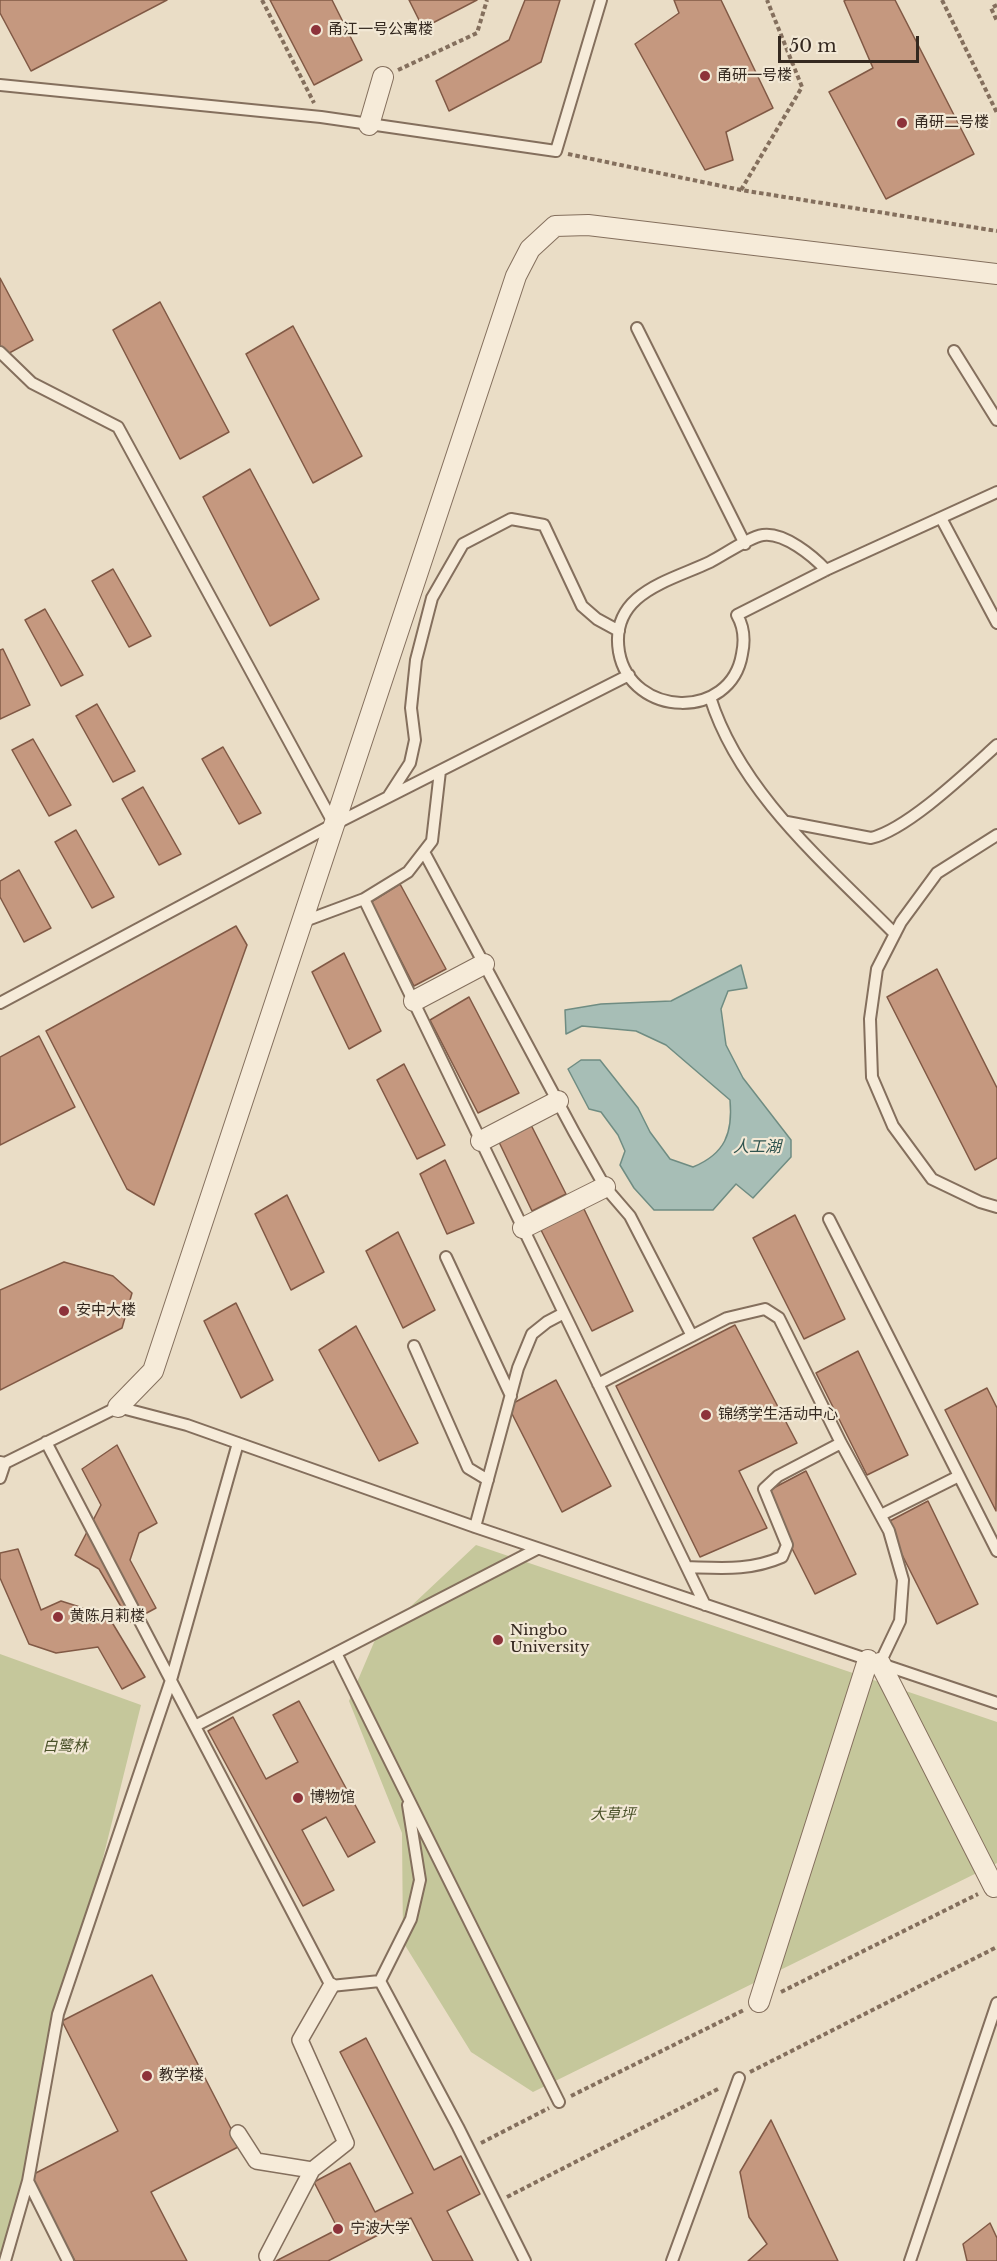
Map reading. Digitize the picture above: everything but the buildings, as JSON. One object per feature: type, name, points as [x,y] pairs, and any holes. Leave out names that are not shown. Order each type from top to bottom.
[{"type":"street","points":[[369,125],[383,77]]},
{"type":"street","points":[[118,1407],[153,1371],[516,276],[530,249],[555,226],[588,225],[997,274]]},
{"type":"street","points":[[414,1001],[484,964]]},
{"type":"street","points":[[481,1141],[558,1101]]},
{"type":"street","points":[[523,1228],[605,1187]]},
{"type":"street","points":[[874,1661],[994,1887]]},
{"type":"street","points":[[759,2002],[874,1661]]},
{"type":"street","points":[[267,2256],[312,2170],[346,2143],[300,2040],[331,1986]]},
{"type":"street","points":[[238,2133],[256,2161],[312,2170]]},
{"type":"lane","points":[[0,85],[321,117],[555,151],[601,0]]},
{"type":"lane","points":[[637,328],[745,544]]},
{"type":"lane","points":[[954,351],[997,420]]},
{"type":"lane","points":[[0,352],[32,383],[118,427],[334,824]]},
{"type":"lane","points":[[826,570],[818,561],[782,539],[764,535],[676,579],[656,584],[639,595],[626,612],[619,631],[619,652],[629,675],[639,688],[656,700],[676,705],[697,703],[710,697],[731,681],[741,663],[744,642],[737,615],[826,570],[997,492]]},
{"type":"lane","points":[[941,518],[997,623]]},
{"type":"lane","points":[[388,797],[410,763],[415,740],[411,708],[416,660],[432,598],[463,544],[511,519],[544,525],[582,606],[597,619],[619,631]]},
{"type":"lane","points":[[0,1003],[334,824],[629,675]]},
{"type":"lane","points":[[710,697],[720,729],[742,766],[787,822],[895,934]]},
{"type":"lane","points":[[787,822],[871,838],[883,835],[920,809],[997,745]]},
{"type":"lane","points":[[302,922],[364,899],[408,872],[432,841],[440,771]]},
{"type":"lane","points":[[997,835],[938,873],[901,922],[877,969],[870,1019],[872,1077],[892,1126],[932,1179],[980,1202],[997,1207]]},
{"type":"lane","points":[[424,852],[605,1187],[630,1216],[692,1336]]},
{"type":"lane","points":[[364,899],[705,1605]]},
{"type":"lane","points":[[829,1218],[958,1476],[995,1544]]},
{"type":"lane","points":[[446,1257],[510,1396]]},
{"type":"lane","points":[[598,1384],[727,1318],[765,1309],[780,1318],[841,1443],[889,1532],[903,1580],[900,1621],[874,1661]]},
{"type":"lane","points":[[475,1527],[510,1396],[532,1334],[547,1322],[564,1313]]},
{"type":"lane","points":[[414,1346],[468,1468],[488,1480]]},
{"type":"lane","points":[[0,1478],[3,1462],[118,1407],[187,1425],[475,1527],[997,1703]]},
{"type":"lane","points":[[46,1442],[331,1986],[380,1981]]},
{"type":"lane","points":[[5,2261],[27,2181],[58,2014],[171,1680],[238,1443]]},
{"type":"lane","points":[[687,1567],[740,1569],[761,1566],[782,1557],[788,1545],[764,1488],[786,1471],[841,1443]]},
{"type":"lane","points":[[881,1515],[958,1476]]},
{"type":"lane","points":[[195,1726],[537,1548]]},
{"type":"lane","points":[[336,1653],[560,2102]]},
{"type":"lane","points":[[380,1981],[411,1919],[420,1880],[405,1792]]},
{"type":"lane","points":[[380,1981],[525,2261]]},
{"type":"lane","points":[[910,2261],[997,2003]]},
{"type":"lane","points":[[672,2261],[739,2078]]},
{"type":"lane","points":[[27,2181],[68,2261]]},
{"type":"path","points":[[262,0],[321,117]]},
{"type":"path","points":[[383,77],[477,33],[487,0]]},
{"type":"path","points":[[741,190],[802,87],[767,0]]},
{"type":"path","points":[[942,0],[997,113]]},
{"type":"path","points":[[997,5],[991,8],[997,21]]},
{"type":"path","points":[[555,151],[741,190],[997,231]]},
{"type":"path","points":[[469,2149],[759,2002],[994,1887]]},
{"type":"green space","name":"大草坪","points":[[476,1545],[997,1722],[997,1863],[533,2092],[471,2052],[403,1942],[402,1833],[349,1701],[375,1640]]},
{"type":"green space","name":"白鹭林","points":[[0,1654],[141,1705],[3,2261],[0,2261]]},
{"type":"water","name":"人工湖","points":[[741,965],[747,988],[728,991],[721,1009],[726,1045],[743,1078],[791,1140],[791,1157],[753,1198],[736,1184],[713,1210],[654,1210],[634,1188],[620,1165],[625,1151],[618,1135],[601,1112],[589,1109],[568,1069],[581,1060],[600,1060],[638,1108],[650,1132],[670,1159],[693,1167],[713,1156],[725,1141],[730,1123],[730,1100],[666,1045],[636,1031],[582,1026],[566,1034],[565,1010],[601,1004],[671,1001]]},
{"type":"place","name":"甬江一号公寓楼","points":[[316,30]]},
{"type":"place","name":"甬研一号楼","points":[[705,76]]},
{"type":"place","name":"甬研二号楼","points":[[902,123]]},
{"type":"place","name":"安中大楼","points":[[64,1311]]},
{"type":"place","name":"锦绣学生活动中心","points":[[706,1415]]},
{"type":"place","name":"黄陈月莉楼","points":[[58,1617]]},
{"type":"place","name":"Ningbo University","points":[[498,1640]]},
{"type":"place","name":"博物馆","points":[[298,1798]]},
{"type":"place","name":"教学楼","points":[[147,2076]]},
{"type":"place","name":"宁波大学","points":[[338,2229]]}]
